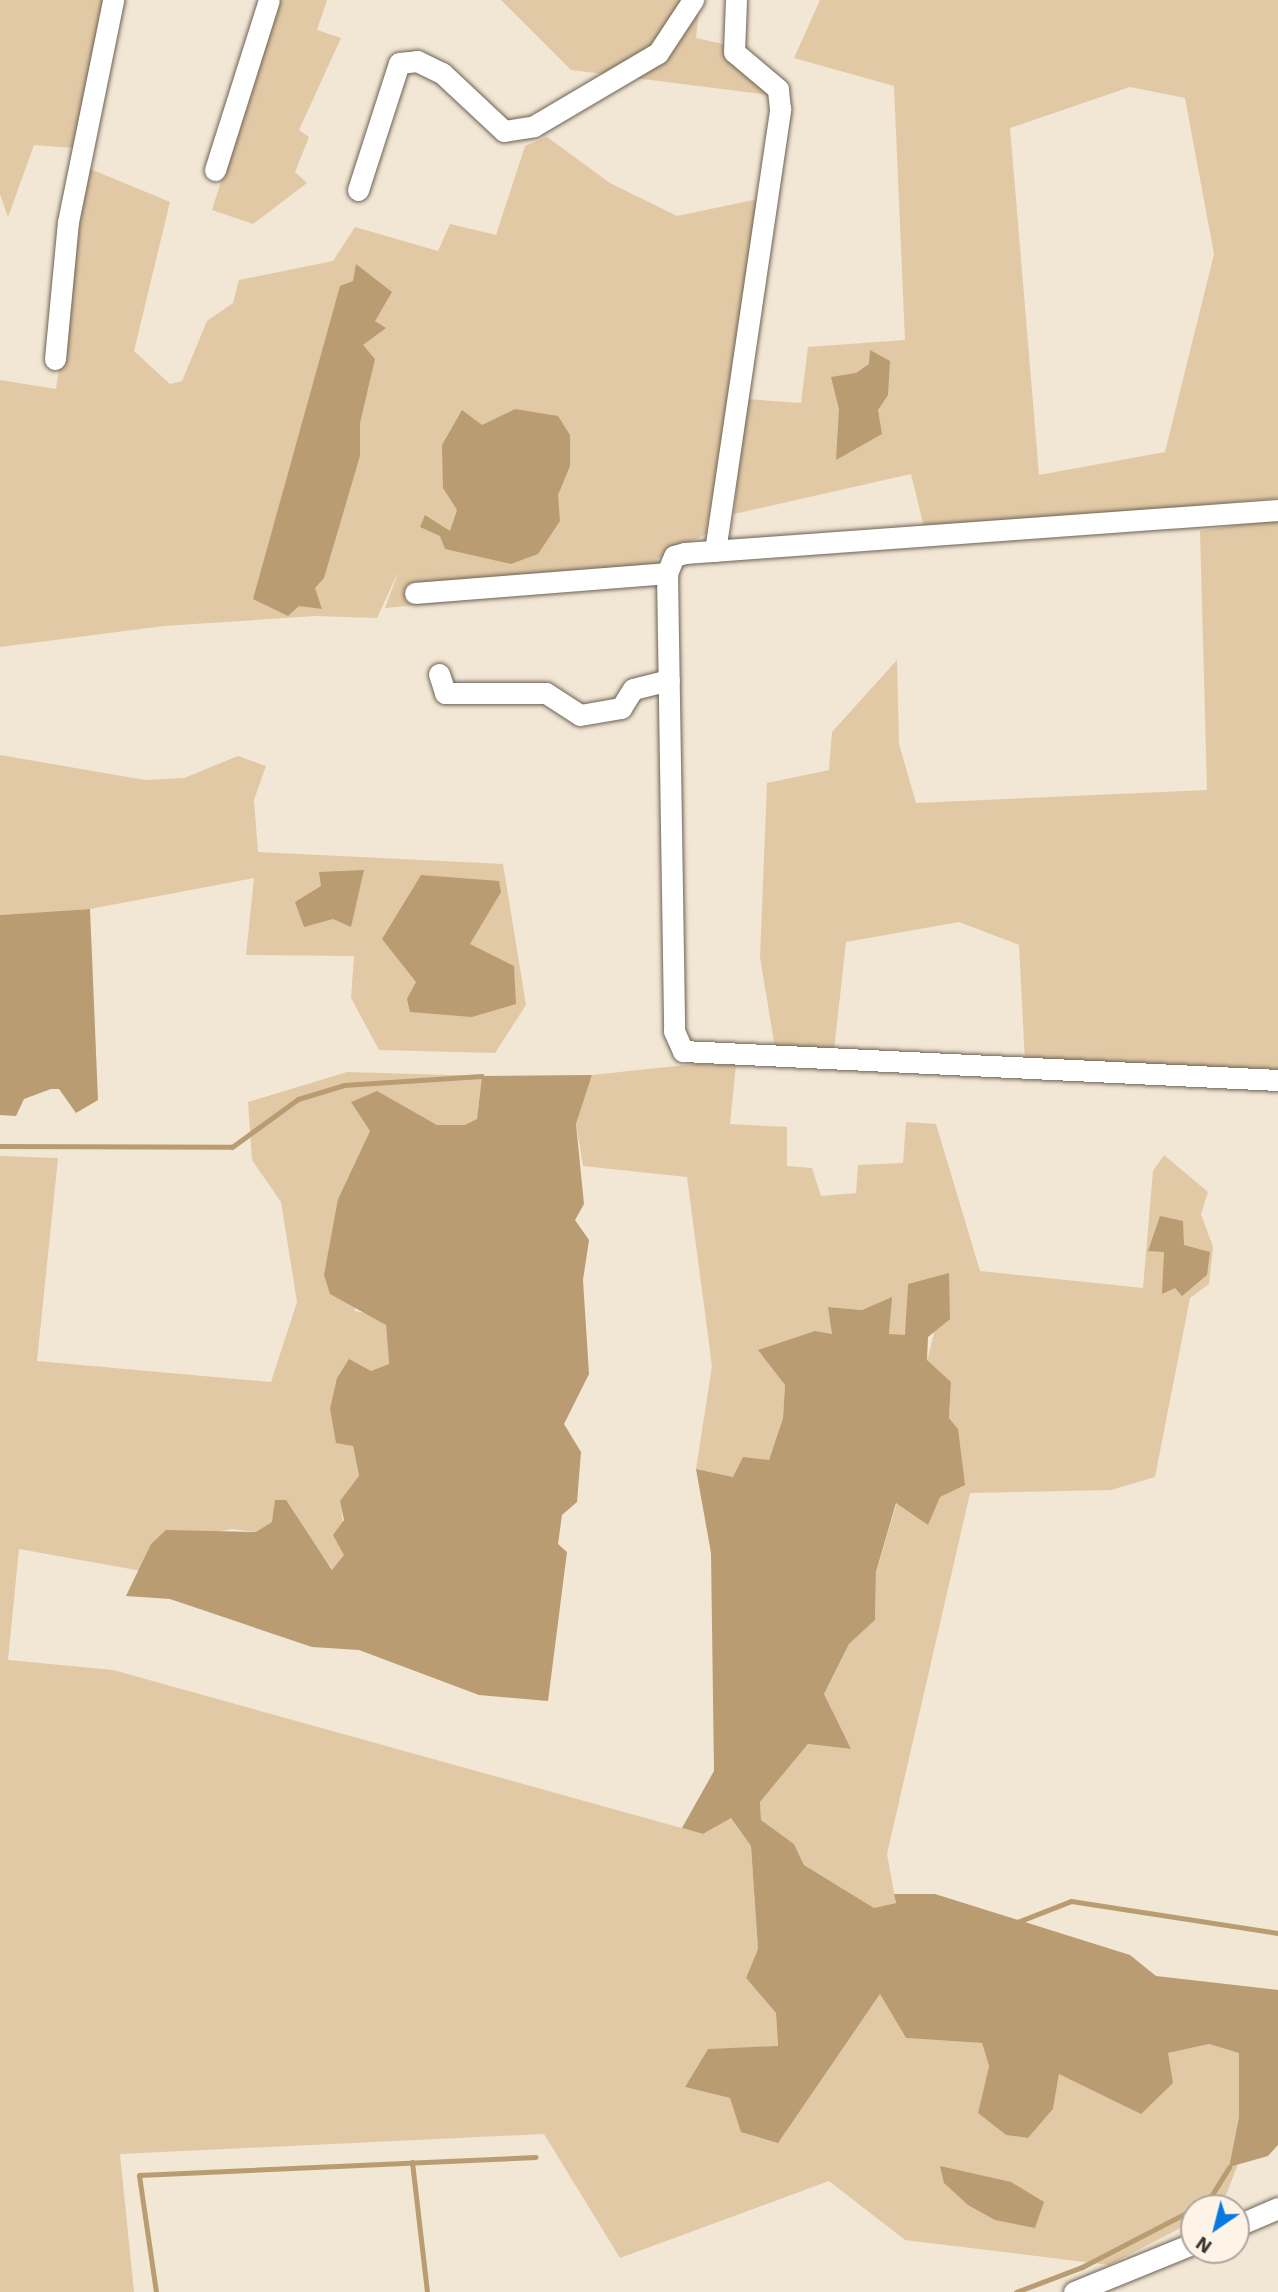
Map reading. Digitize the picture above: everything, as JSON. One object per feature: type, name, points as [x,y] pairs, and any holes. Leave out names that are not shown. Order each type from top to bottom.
[{"type":"street","points":[[55,359],[68,222],[113,0]]},
{"type":"street","points":[[215,170],[269,0]]},
{"type":"street","points":[[358,190],[399,63],[417,61],[442,73],[505,131],[534,126],[658,53],[693,0]]},
{"type":"street","points":[[715,551],[780,109],[778,89],[734,52],[736,0]]},
{"type":"street","points":[[1278,510],[715,551],[674,556],[667,573],[674,1031],[683,1051],[1278,1080]]},
{"type":"street","points":[[415,593],[667,573]]},
{"type":"street","points":[[439,674],[445,693],[546,693],[580,715],[621,708],[633,689],[669,680]]},
{"type":"street","points":[[1250,2220],[1278,2208]]},
{"type":"street","points":[[1074,2292],[1180,2249]]},
{"type":"shaded area","points":[[0,0],[105,0],[73,148],[34,145],[8,217],[0,194]]},
{"type":"shaded area","points":[[278,0],[327,0],[317,30],[341,38],[299,130],[309,137],[295,172],[307,183],[253,224],[212,210]]},
{"type":"shaded area","points":[[501,0],[700,0],[696,38],[727,45],[771,95],[571,70]]},
{"type":"shaded area","points":[[820,0],[1278,0],[1278,498],[925,531],[911,474],[734,514],[746,399],[801,403],[808,347],[905,340],[894,86],[794,58]],"holes":[[[1130,87],[1185,98],[1214,254],[1165,452],[1039,475],[1010,128]]]},
{"type":"shaded area","points":[[547,137],[610,183],[677,216],[763,198],[706,534],[657,559],[660,582],[385,608],[399,570],[377,618],[315,616],[164,626],[0,647],[0,380],[56,389],[88,168],[170,202],[134,351],[170,384],[182,381],[207,321],[233,303],[239,280],[333,261],[355,227],[438,251],[450,224],[496,235],[525,146]]},
{"type":"shaded area","points":[[356,264],[392,292],[375,321],[386,328],[363,345],[375,359],[360,423],[360,456],[324,578],[315,588],[322,609],[299,606],[288,616],[253,599],[340,286],[353,281]]},
{"type":"shaded area","points":[[870,350],[890,361],[888,395],[878,410],[882,434],[836,460],[839,409],[831,377],[856,373],[869,364]]},
{"type":"shaded area","points":[[515,409],[558,416],[570,435],[570,466],[558,495],[560,521],[538,554],[511,564],[445,549],[440,536],[420,527],[425,515],[450,531],[457,510],[443,488],[442,445],[462,410],[482,425]]},
{"type":"shaded area","points":[[1278,519],[1278,1069],[1025,1062],[1019,945],[959,922],[846,942],[834,1051],[776,1054],[760,957],[767,783],[829,770],[832,732],[897,660],[899,744],[916,803],[1207,790],[1200,531]]},
{"type":"shaded area","points":[[0,755],[145,780],[184,778],[238,756],[266,766],[254,800],[258,852],[503,864],[526,1005],[495,1053],[379,1050],[351,998],[354,956],[246,955],[254,878],[90,909],[0,915]]},
{"type":"shaded area","points":[[364,870],[351,927],[333,919],[304,927],[295,902],[321,886],[319,872]]},
{"type":"shaded area","points":[[421,875],[499,881],[501,892],[470,944],[514,966],[516,1004],[472,1017],[410,1012],[407,999],[416,982],[382,939]]},
{"type":"shaded area","points":[[90,909],[98,1100],[76,1113],[59,1089],[51,1089],[24,1099],[16,1116],[0,1115],[0,915]]},
{"type":"shaded area","points":[[695,1064],[736,1065],[730,1124],[787,1127],[787,1166],[812,1168],[821,1196],[856,1193],[858,1165],[903,1163],[906,1122],[936,1124],[980,1271],[1143,1288],[1153,1171],[1164,1155],[1208,1192],[1201,1214],[1213,1247],[1209,1284],[1190,1298],[1155,1477],[1111,1490],[970,1493],[887,1854],[896,1903],[874,1908],[804,1865],[794,1844],[761,1820],[760,1802],[808,1744],[850,1749],[824,1694],[849,1644],[875,1620],[876,1573],[897,1502],[928,1525],[958,1429],[949,1418],[951,1382],[927,1361],[949,1274],[908,1284],[906,1335],[889,1335],[891,1298],[862,1310],[829,1307],[833,1334],[759,1350],[785,1385],[783,1418],[769,1460],[734,1477],[696,1469],[712,1366],[687,1177],[583,1166],[576,1124],[592,1075]]},
{"type":"shaded area","points":[[347,1072],[482,1076],[477,1120],[465,1125],[437,1125],[377,1092],[370,1131],[338,1199],[355,1311],[379,1315],[386,1325],[389,1365],[371,1371],[330,1409],[336,1442],[353,1446],[359,1477],[341,1501],[345,1555],[333,1570],[297,1519],[256,1532],[232,1529],[151,1544],[142,1571],[19,1549],[8,1660],[113,1670],[703,1834],[731,1818],[751,1846],[758,1949],[746,1978],[776,2013],[778,2047],[708,2049],[685,2087],[730,2098],[778,2142],[880,1994],[906,2038],[982,2043],[989,2066],[978,2113],[1006,2135],[1028,2138],[1053,2109],[1059,2074],[1097,2089],[1168,2053],[1209,2044],[1240,2053],[1239,2117],[1229,2166],[1238,2164],[1226,2194],[1180,2194],[1180,2228],[1109,2265],[905,2240],[829,2181],[620,2258],[544,2134],[120,2154],[134,2292],[0,2292],[0,1156],[58,1158],[37,1361],[271,1382],[297,1302],[281,1202],[252,1160],[248,1102]]},
{"type":"shaded area","points":[[592,1075],[576,1124],[584,1204],[575,1220],[589,1240],[583,1280],[589,1374],[564,1424],[581,1452],[577,1502],[562,1515],[558,1544],[567,1552],[548,1701],[479,1695],[359,1650],[312,1647],[170,1599],[126,1596],[151,1544],[166,1530],[256,1532],[272,1522],[275,1500],[286,1500],[332,1570],[344,1555],[333,1535],[344,1520],[340,1501],[359,1476],[353,1446],[336,1443],[330,1409],[337,1378],[349,1359],[371,1371],[389,1364],[386,1325],[330,1294],[324,1275],[338,1199],[370,1131],[351,1102],[377,1091],[437,1125],[465,1125],[477,1119],[482,1076]]},
{"type":"shaded area","points":[[1160,1216],[1183,1221],[1184,1245],[1210,1252],[1207,1275],[1182,1296],[1175,1288],[1162,1294],[1164,1252],[1148,1251]]},
{"type":"shaded area","points":[[949,1273],[950,1319],[928,1337],[927,1360],[951,1382],[949,1418],[958,1429],[965,1485],[940,1497],[928,1525],[896,1503],[876,1572],[875,1620],[849,1644],[824,1694],[851,1749],[808,1744],[760,1802],[761,1820],[794,1844],[804,1865],[874,1908],[896,1903],[894,1894],[935,1894],[1130,1955],[1156,1976],[1278,1990],[1278,2145],[1268,2156],[1229,2167],[1239,2117],[1239,2053],[1209,2044],[1168,2053],[1173,2083],[1141,2114],[1059,2074],[1053,2109],[1028,2138],[1006,2135],[978,2113],[989,2066],[982,2043],[906,2038],[880,1994],[778,2143],[741,2132],[730,2098],[685,2087],[708,2049],[778,2046],[776,2013],[746,1978],[758,1949],[751,1846],[731,1818],[703,1834],[682,1828],[714,1771],[711,1553],[696,1469],[733,1477],[743,1457],[769,1460],[783,1418],[785,1385],[758,1350],[815,1331],[832,1334],[828,1307],[862,1310],[892,1297],[889,1334],[905,1335],[908,1284]]},
{"type":"shaded area","points":[[940,2166],[1011,2182],[1044,2202],[1035,2228],[995,2220],[968,2205],[944,2183]]},
{"type":"waterway","points":[[0,1146],[232,1147],[298,1099],[344,1085],[482,1076]]},
{"type":"waterway","points":[[1015,1923],[1071,1901],[1278,1933]]},
{"type":"waterway","points":[[156,2292],[139,2175],[536,2157]]},
{"type":"waterway","points":[[412,2162],[427,2292]]},
{"type":"waterway","points":[[1212,2194],[1229,2167]]},
{"type":"waterway","points":[[1016,2292],[1082,2267],[1180,2216]]}]
